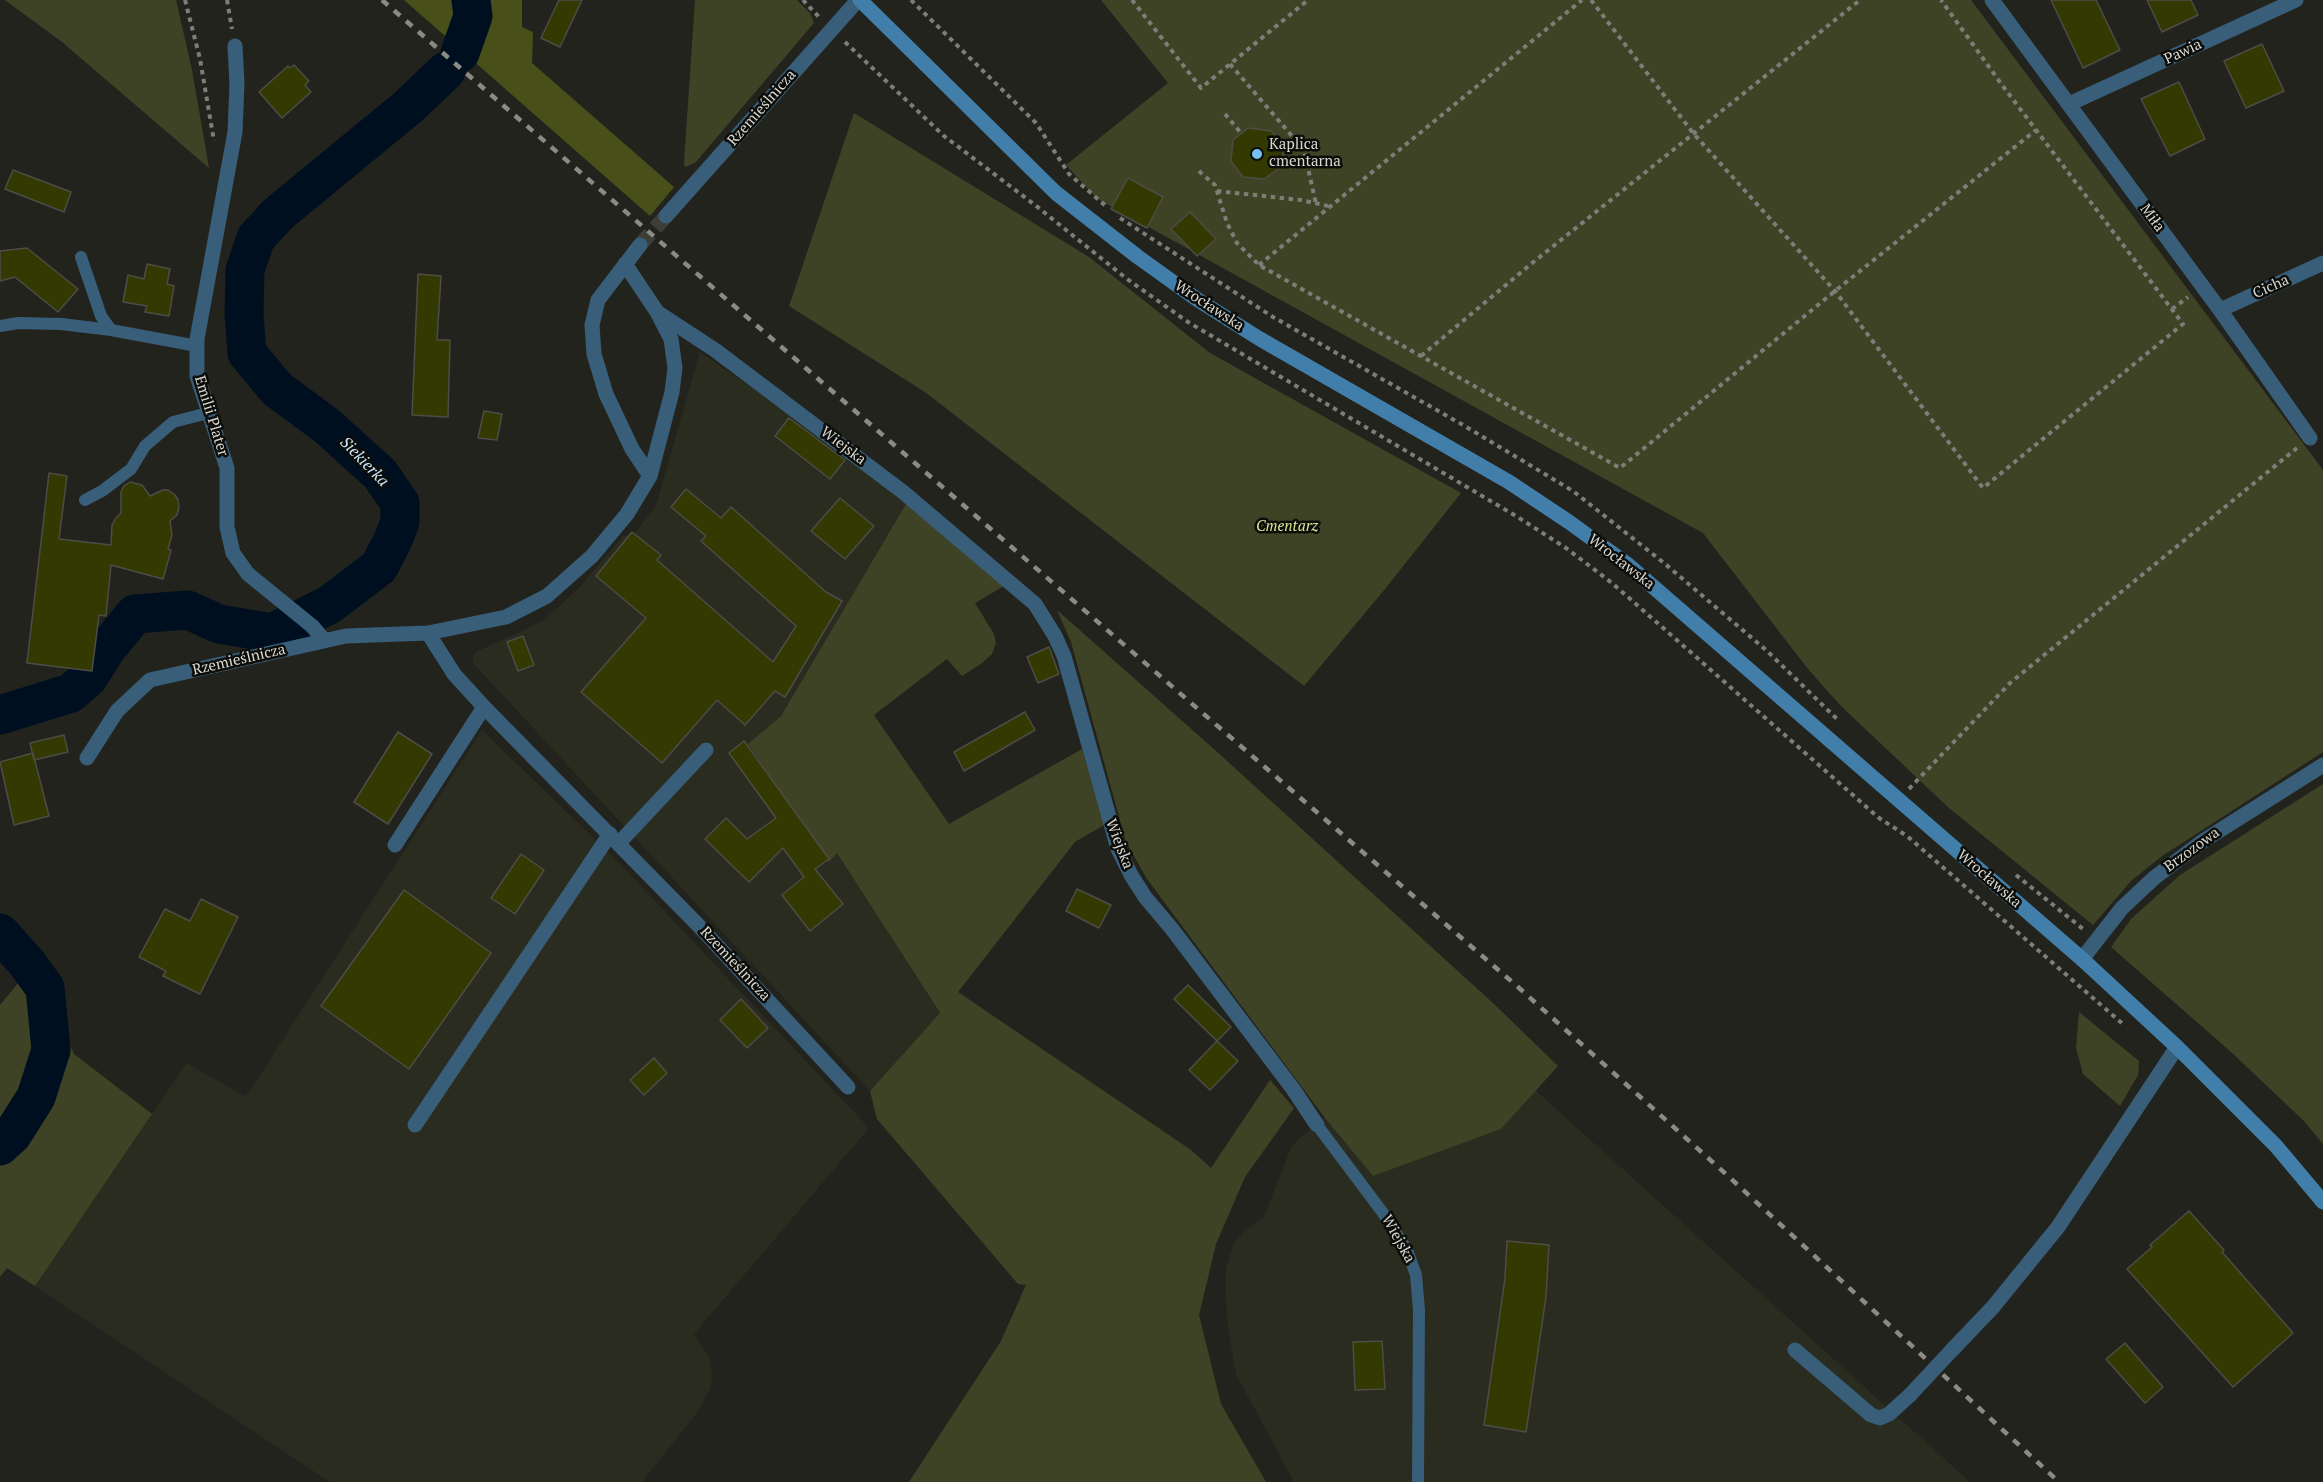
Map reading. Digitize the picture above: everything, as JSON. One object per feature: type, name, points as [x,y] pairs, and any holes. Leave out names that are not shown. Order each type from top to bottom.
[{"type":"main road","name":"Wrocławska","points":[[859,0],[1056,194],[1138,257],[1198,300],[1260,339],[1509,483],[1569,522],[1627,564],[2082,959],[2177,1047],[2276,1146],[2323,1202]]},
{"type":"street","name":"Rzemieślnicza","points":[[666,216],[859,0]]},
{"type":"street","name":"Miła","points":[[1992,0],[2220,310],[2310,438]]},
{"type":"street","name":"Pawia","points":[[2069,104],[2296,0]]},
{"type":"street","name":"Emilii Plater","points":[[235,46],[237,84],[233,150],[196,346],[197,376],[227,468],[227,527],[233,553],[248,574],[312,626],[324,640]]},
{"type":"street","points":[[640,245],[597,300],[592,325],[594,354],[606,394],[632,449],[650,477]]},
{"type":"street","name":"Rzemieślnicza","points":[[87,758],[117,711],[150,680],[346,636],[428,633],[506,617],[548,596],[592,556],[627,514],[650,477],[672,392],[675,368],[671,339],[657,312],[625,264]]},
{"type":"street","name":"Cicha","points":[[2220,310],[2323,264]]},
{"type":"street","name":"Wiejska","points":[[657,312],[715,350],[903,492],[1035,604],[1055,636],[1064,656],[1118,849],[1131,875],[1145,897],[1172,929],[1293,1089],[1317,1125]]},
{"type":"street","name":"Rzemieślnicza","points":[[428,633],[454,674],[484,707],[698,925],[848,1087]]},
{"type":"street","points":[[395,845],[484,707]]},
{"type":"street","points":[[415,1125],[614,839],[706,750]]},
{"type":"street","name":"Brzozowa","points":[[2082,959],[2122,908],[2154,878],[2203,841],[2323,765]]},
{"type":"street","points":[[1795,1350],[1871,1415],[1880,1418],[1889,1414],[1993,1308],[2058,1227],[2177,1047]]},
{"type":"lane","points":[[81,257],[101,316],[111,330]]},
{"type":"lane","points":[[0,326],[18,323],[61,324],[111,330],[196,346]]},
{"type":"lane","points":[[86,500],[131,469],[145,446],[173,422],[208,413]]},
{"type":"lane","name":"Wiejska","points":[[1317,1125],[1383,1213],[1407,1250],[1416,1275],[1419,1310],[1418,1482]]},
{"type":"path","points":[[185,0],[200,59],[214,143]]},
{"type":"path","points":[[227,0],[235,46]]},
{"type":"path","points":[[803,0],[944,136],[1127,279],[1179,316],[1261,367],[1516,516],[1566,549],[1612,584],[1879,818],[1906,836],[2126,1027]]},
{"type":"path","points":[[1132,0],[1201,88],[1308,0]]},
{"type":"path","points":[[1259,265],[1582,0]]},
{"type":"path","points":[[1591,0],[1693,133],[1835,291],[1983,488],[2183,324],[1941,0]]},
{"type":"path","points":[[1421,356],[1693,133],[1860,0]]},
{"type":"path","points":[[1230,64],[1304,150],[1316,204]]},
{"type":"path","points":[[1225,114],[1241,133]]},
{"type":"path","points":[[1199,171],[1215,185],[1227,223],[1237,243],[1259,265],[1620,468],[2036,130]]},
{"type":"path","points":[[1217,191],[1328,207]]},
{"type":"path","points":[[1899,800],[2010,683],[2310,438]]},
{"type":"shaded area","points":[[700,352],[792,415],[906,504],[781,716],[748,744],[828,861],[837,853],[940,1014],[870,1091],[473,663],[476,652],[543,621],[578,589],[623,536],[635,533],[656,506]]},
{"type":"shaded area","points":[[482,730],[621,865],[869,1128],[694,1334],[708,1355],[712,1376],[710,1389],[696,1414],[642,1482],[330,1482],[35,1286],[187,1063],[246,1097]]},
{"type":"shaded area","points":[[1535,1090],[1970,1482],[1294,1482],[1236,1374],[1228,1329],[1226,1300],[1226,1269],[1231,1251],[1246,1230],[1264,1217],[1292,1145],[1325,1118],[1373,1176],[1500,1129]]},
{"type":"green space","points":[[5,0],[176,0],[192,70],[209,168],[62,42]]},
{"type":"green space","points":[[404,0],[522,0],[522,27],[533,32],[532,63],[674,187],[650,216]]},
{"type":"green space","points":[[695,0],[797,0],[810,13],[814,23],[695,163],[685,167],[684,163]]},
{"type":"green space","points":[[1101,0],[1971,0],[2323,470],[2323,752],[2162,856],[2131,881],[2093,925],[1949,808],[1841,706],[1808,669],[1703,533],[1096,198],[1066,165],[1168,83]]},
{"type":"green space","name":"Cmentarz","points":[[854,113],[1089,257],[1210,353],[1461,493],[1304,686],[925,392],[789,306]]},
{"type":"green space","points":[[906,504],[1004,586],[975,603],[994,634],[996,643],[992,654],[962,676],[947,659],[874,715],[949,824],[1082,749],[1104,825],[1075,842],[958,992],[1191,1150],[1211,1168],[1270,1080],[1294,1108],[1245,1177],[1216,1244],[1199,1315],[1221,1404],[1266,1482],[909,1482],[1001,1341],[1026,1285],[1018,1284],[877,1119],[870,1091],[940,1013],[837,853],[829,862],[748,744],[781,716]]},
{"type":"green space","points":[[1057,610],[1215,750],[1494,1004],[1558,1066],[1501,1129],[1373,1176],[1325,1118],[1147,879],[1126,842],[1071,642]]},
{"type":"green space","points":[[2323,784],[2323,1144],[2304,1121],[2230,1051],[2111,947],[2132,918],[2180,875]]},
{"type":"green space","points":[[0,947],[15,960],[36,988],[41,1057],[19,1105],[0,1132],[0,1005],[20,981],[0,962]]},
{"type":"green space","points":[[2079,1012],[2139,1061],[2138,1075],[2120,1106],[2083,1074],[2076,1048]]},
{"type":"green space","points":[[66,1036],[74,1054],[152,1114],[35,1286],[7,1268],[0,1277],[0,1166],[26,1136],[57,1090]]},
{"type":"building","points":[[559,0],[582,0],[560,47],[541,38]]},
{"type":"building","points":[[2051,0],[2096,0],[2120,50],[2083,68]]},
{"type":"building","points":[[2147,0],[2191,0],[2198,15],[2162,32]]},
{"type":"building","points":[[2262,44],[2284,91],[2246,108],[2224,61]]},
{"type":"building","points":[[294,65],[309,81],[305,85],[311,92],[282,118],[259,92],[288,66],[290,68]]},
{"type":"building","points":[[2179,82],[2205,139],[2170,156],[2141,99]]},
{"type":"building","name":"Kaplica cmentarna","points":[[1248,128],[1271,131],[1284,146],[1281,167],[1264,179],[1243,177],[1231,161],[1233,140]]},
{"type":"building","points":[[13,170],[71,192],[64,212],[5,189]]},
{"type":"building","points":[[1128,178],[1163,197],[1147,228],[1111,209]]},
{"type":"building","points":[[1190,212],[1216,239],[1197,256],[1171,229]]},
{"type":"building","points":[[27,248],[78,289],[58,312],[15,277],[0,281],[0,251]]},
{"type":"building","points":[[147,264],[170,269],[167,284],[174,286],[169,316],[145,312],[147,306],[123,302],[128,275],[144,279]]},
{"type":"building","points":[[418,274],[441,276],[437,340],[450,340],[448,417],[412,415]]},
{"type":"building","points":[[484,411],[502,414],[497,440],[478,438]]},
{"type":"building","points":[[789,418],[845,460],[830,479],[775,436]]},
{"type":"building","points":[[49,473],[67,476],[59,539],[111,545],[112,525],[121,513],[121,492],[130,482],[142,485],[150,496],[168,490],[178,500],[177,515],[170,521],[172,535],[168,549],[171,550],[163,579],[111,565],[106,616],[99,615],[92,671],[27,663]]},
{"type":"building","points":[[686,489],[721,518],[731,507],[826,592],[842,601],[785,697],[775,691],[745,725],[717,700],[662,763],[581,692],[646,618],[596,576],[632,532],[661,555],[657,560],[773,662],[796,626],[701,541],[706,536],[671,507]]},
{"type":"building","points":[[840,498],[874,526],[845,559],[811,531]]},
{"type":"building","points":[[523,636],[534,665],[518,671],[507,642]]},
{"type":"building","points":[[1049,647],[1059,674],[1038,683],[1027,657]]},
{"type":"building","points":[[1025,712],[1035,730],[964,771],[954,752]]},
{"type":"building","points":[[398,732],[432,754],[388,824],[354,802]]},
{"type":"building","points":[[64,735],[68,752],[34,760],[30,743]]},
{"type":"building","points":[[744,741],[829,859],[815,869],[843,904],[810,931],[782,895],[804,877],[783,848],[749,882],[705,839],[726,818],[747,839],[776,818],[729,753]]},
{"type":"building","points":[[33,753],[49,816],[14,825],[0,762]]},
{"type":"building","points":[[521,854],[544,870],[515,914],[491,898]]},
{"type":"building","points":[[1077,889],[1111,905],[1099,928],[1066,911]]},
{"type":"building","points":[[404,890],[491,953],[409,1069],[321,1006]]},
{"type":"building","points":[[201,899],[238,917],[200,994],[163,976],[166,971],[139,957],[165,909],[190,921]]},
{"type":"building","points":[[1188,985],[1231,1027],[1217,1041],[1174,999]]},
{"type":"building","points":[[741,999],[768,1028],[747,1048],[720,1020]]},
{"type":"building","points":[[1217,1041],[1238,1061],[1210,1090],[1189,1070]]},
{"type":"building","points":[[654,1058],[667,1073],[644,1095],[630,1080]]},
{"type":"building","points":[[2189,1211],[2293,1333],[2233,1387],[2127,1269],[2152,1247],[2150,1245]]},
{"type":"building","points":[[1507,1241],[1549,1245],[1546,1297],[1526,1432],[1484,1425],[1505,1278]]},
{"type":"building","points":[[1382,1341],[1385,1389],[1355,1390],[1353,1342]]},
{"type":"building","points":[[2125,1343],[2163,1387],[2145,1403],[2106,1359]]},
{"type":"waterway","name":"Siekierka","points":[[460,53],[473,16],[471,0]]},
{"type":"waterway","name":"Siekierka","points":[[0,715],[71,693],[88,678],[107,648],[135,614],[188,610],[219,624],[272,633],[329,605],[379,567],[400,522],[400,503],[380,474],[327,426],[277,389],[247,353],[244,314],[245,270],[256,238],[278,214],[408,107],[446,71]]},
{"type":"waterway","name":"Siekierka","points":[[0,933],[27,963],[45,988],[51,1050],[36,1097],[12,1135],[0,1146]]},
{"type":"tunnel","points":[[640,245],[666,216]]},
{"type":"railway","points":[[382,0],[1518,987],[1727,1175],[2059,1482]]},
{"type":"place","name":"Kaplica cmentarna","points":[[1257,154]]}]
